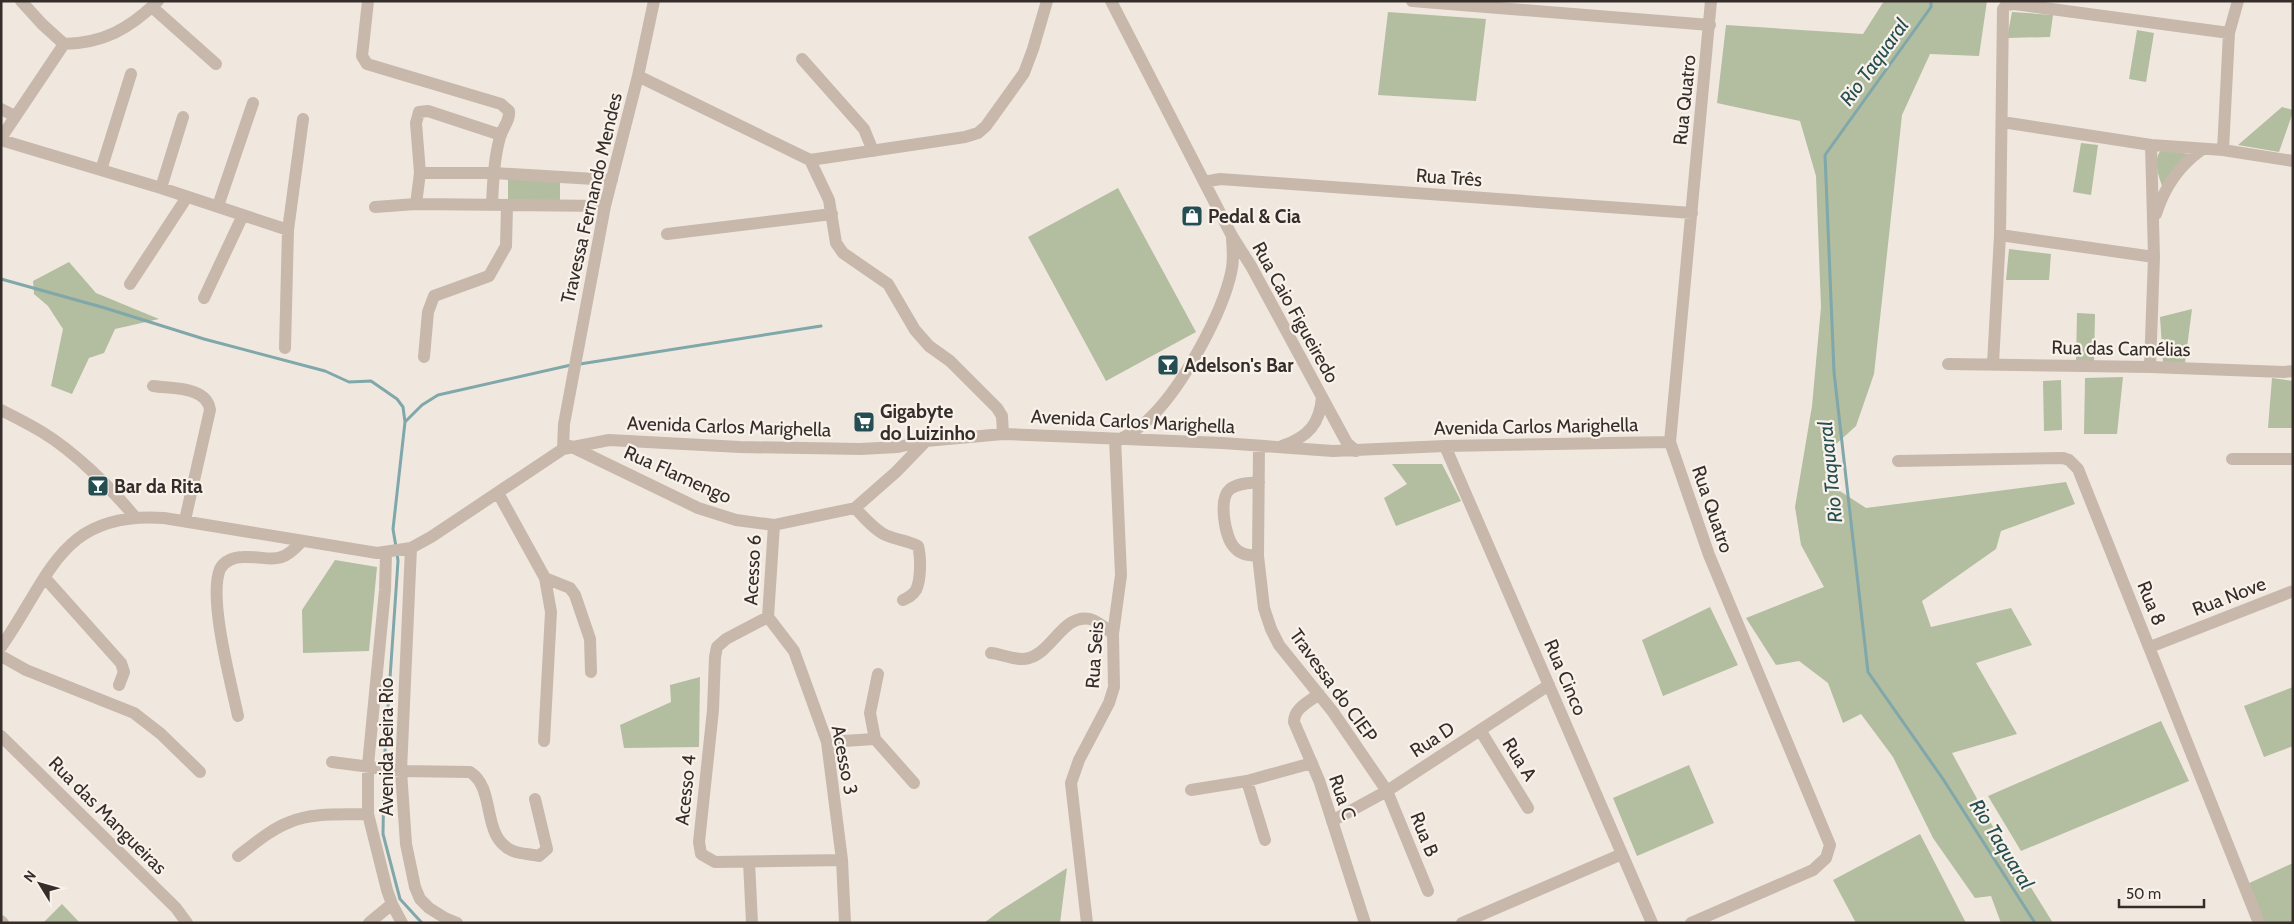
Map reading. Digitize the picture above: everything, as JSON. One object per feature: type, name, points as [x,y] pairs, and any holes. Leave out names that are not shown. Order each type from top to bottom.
[{"type":"street","points":[[21,1],[64,44]]},
{"type":"street","points":[[368,1],[362,56],[367,64],[500,104],[509,111],[510,115],[501,135],[493,173],[492,204]]},
{"type":"street","points":[[638,76],[654,1]]},
{"type":"street","points":[[1004,434],[1002,416],[997,408],[950,361],[929,346],[915,330],[888,284],[843,253],[836,242],[829,200],[810,160],[965,137],[978,132],[986,126],[1024,73],[1047,1]]},
{"type":"street","name":"Rua Caio Figueiredo","points":[[1111,1],[1232,236],[1251,266],[1348,443],[1356,451]]},
{"type":"street","points":[[1412,1],[1710,25]]},
{"type":"street","name":"Rua Quatro","points":[[1690,923],[1813,870],[1826,858],[1830,845],[1709,555],[1670,442],[1712,1]]},
{"type":"street","points":[[2223,150],[2229,33],[2238,1]]},
{"type":"street","points":[[216,64],[154,4],[117,33],[96,40],[64,44],[1,139],[162,188],[288,230]]},
{"type":"street","points":[[1993,364],[2000,236],[2002,13],[2006,6],[2014,4],[2229,33]]},
{"type":"street","points":[[802,59],[864,129],[873,151]]},
{"type":"street","points":[[101,170],[131,74]]},
{"type":"street","name":"Travessa Fernando Mendes","points":[[566,447],[564,424],[605,206],[638,76],[810,160]]},
{"type":"street","points":[[218,206],[253,103]]},
{"type":"street","points":[[1,109],[15,116]]},
{"type":"street","points":[[416,204],[420,173],[416,123],[419,112],[428,111],[501,135]]},
{"type":"street","points":[[162,188],[183,116]]},
{"type":"street","points":[[285,348],[288,230],[303,119]]},
{"type":"street","points":[[2002,122],[2151,146],[2223,150],[2293,161]]},
{"type":"street","points":[[2150,367],[2154,257],[2151,146]]},
{"type":"street","points":[[2154,221],[2160,201],[2170,183],[2188,161],[2202,150]]},
{"type":"street","points":[[420,173],[493,173],[612,180]]},
{"type":"street","name":"Rua Três","points":[[1204,182],[1220,179],[1692,212]]},
{"type":"street","points":[[130,284],[187,197]]},
{"type":"street","points":[[375,207],[416,204],[605,206]]},
{"type":"street","points":[[424,357],[428,312],[434,296],[489,276],[506,246],[507,205]]},
{"type":"street","points":[[667,234],[832,214]]},
{"type":"street","points":[[204,298],[243,216]]},
{"type":"street","points":[[1117,440],[1135,431],[1153,416],[1177,385],[1209,330],[1225,295],[1233,266],[1232,236]]},
{"type":"street","points":[[2000,236],[2154,257]]},
{"type":"street","points":[[1233,266],[1240,263],[1251,266]]},
{"type":"street","name":"Rua das Camélias","points":[[1948,364],[2293,371]]},
{"type":"street","points":[[153,386],[195,392],[203,395],[209,402],[210,410],[185,520]]},
{"type":"street","points":[[1280,447],[1301,438],[1313,428],[1320,413],[1322,396]]},
{"type":"street","points":[[1,410],[42,432],[61,446],[121,500],[135,517]]},
{"type":"street","points":[[1153,416],[1152,427],[1160,441]]},
{"type":"street","name":"Avenida Carlos Marighella","points":[[397,551],[431,537],[566,447],[609,440],[740,447],[860,449],[898,447],[926,441],[1004,434],[1356,451],[1445,446],[1670,442]]},
{"type":"street","name":"Rua Seis","points":[[1087,923],[1071,783],[1079,760],[1109,703],[1114,687],[1113,634],[1121,575],[1117,440]]},
{"type":"street","name":"Rua Flamengo","points":[[566,447],[698,508],[736,520],[774,525],[855,508],[896,472],[926,441]]},
{"type":"street","name":"Travessa do CIEP","points":[[1259,446],[1258,556],[1264,608],[1271,629],[1279,645],[1319,694],[1387,791]]},
{"type":"street","name":"Rua Cinco","points":[[1445,446],[1652,923]]},
{"type":"street","name":"Rua 8","points":[[1898,461],[2063,458],[2069,460],[2078,469],[2258,923]]},
{"type":"street","points":[[2232,459],[2293,459]]},
{"type":"street","points":[[1258,556],[1244,555],[1235,549],[1227,538],[1223,505],[1227,491],[1236,485],[1259,482]]},
{"type":"street","points":[[498,493],[545,578],[551,612],[544,741]]},
{"type":"street","points":[[855,508],[873,526],[887,536],[911,542],[918,546],[920,554],[917,588],[912,595],[904,600]]},
{"type":"street","points":[[1,647],[66,548],[86,531],[108,522],[135,517],[185,520],[301,542],[397,551]]},
{"type":"street","name":"Acesso 6","points":[[768,617],[774,525]]},
{"type":"street","points":[[238,716],[219,626],[217,584],[221,568],[227,560],[242,557],[278,559],[291,554],[301,542]]},
{"type":"street","name":"Avenida Beira Rio","points":[[397,551],[385,590],[368,765],[368,814],[392,904],[402,923]]},
{"type":"street","name":"Avenida Beira Rio","points":[[397,551],[401,770],[406,844],[415,888],[420,898],[428,908],[457,923]]},
{"type":"street","points":[[45,578],[121,663],[124,672],[119,685]]},
{"type":"street","points":[[545,578],[570,588],[575,595],[590,639],[591,672]]},
{"type":"street","name":"Rua Nove","points":[[2150,647],[2293,591]]},
{"type":"street","name":"Acesso 3","points":[[768,617],[794,651],[827,742],[842,860],[845,923]]},
{"type":"street","name":"Acesso 4","points":[[768,617],[726,638],[717,647],[713,710],[699,842],[701,854],[714,862],[842,860]]},
{"type":"street","points":[[991,653],[1022,659],[1030,658],[1041,652],[1077,620],[1090,619],[1113,634]]},
{"type":"street","points":[[1,656],[26,670],[134,713],[161,734],[200,772]]},
{"type":"street","points":[[878,674],[870,713],[874,740],[914,783]]},
{"type":"street","name":"Rua D","points":[[1332,821],[1387,791],[1549,685]]},
{"type":"street","name":"Rua C","points":[[1319,694],[1297,711],[1294,716],[1294,722],[1312,763],[1365,923]]},
{"type":"street","name":"Rua A","points":[[1480,730],[1528,808]]},
{"type":"street","name":"Rua das Mangueiras","points":[[1,736],[176,908],[187,923]]},
{"type":"street","points":[[827,742],[874,740]]},
{"type":"street","points":[[332,762],[401,770],[470,772],[481,783],[495,833],[502,845],[513,851],[540,856],[547,849],[535,799]]},
{"type":"street","points":[[1191,790],[1247,781],[1312,763]]},
{"type":"street","points":[[1247,781],[1265,840]]},
{"type":"street","name":"Rua B","points":[[1387,791],[1428,891]]},
{"type":"street","points":[[238,856],[270,833],[290,822],[308,816],[368,814]]},
{"type":"street","points":[[1462,923],[1622,854]]},
{"type":"street","points":[[749,862],[752,923]]},
{"type":"street","points":[[369,923],[392,904]]},
{"type":"green space","points":[[1884,1],[1987,1],[1979,56],[1930,54],[1902,115],[1874,374],[1856,426],[1825,454],[1826,482],[1866,508],[2066,482],[2075,504],[2001,531],[1996,549],[1922,601],[1931,627],[2011,608],[2032,645],[1976,663],[2017,734],[1952,753],[1987,817],[2053,923],[2001,923],[1991,896],[1975,898],[1933,838],[1893,757],[1861,714],[1843,723],[1828,683],[1799,661],[1776,665],[1746,618],[1824,587],[1801,545],[1795,507],[1812,406],[1821,307],[1816,176],[1800,121],[1717,103],[1726,25],[1863,34]]},
{"type":"green space","points":[[1388,12],[1486,19],[1476,101],[1378,95]]},
{"type":"green space","points":[[2012,12],[2053,15],[2050,37],[2007,38]]},
{"type":"green space","points":[[2137,30],[2154,33],[2146,82],[2129,79]]},
{"type":"green space","points":[[2282,107],[2293,110],[2293,112],[2279,152],[2238,145]]},
{"type":"green space","points":[[2081,143],[2098,145],[2091,195],[2073,192]]},
{"type":"green space","points":[[2161,150],[2189,154],[2163,189],[2157,164],[2158,154]]},
{"type":"green space","points":[[508,175],[560,175],[560,200],[508,200]]},
{"type":"green space","points":[[1118,188],[1196,332],[1106,381],[1028,237]]},
{"type":"green space","points":[[2009,249],[2051,254],[2049,280],[2006,280]]},
{"type":"green space","points":[[69,262],[96,293],[159,319],[115,329],[104,353],[89,358],[72,394],[51,386],[63,329],[48,306],[34,294],[33,281]]},
{"type":"green space","points":[[2192,309],[2185,363],[2163,362],[2160,317]]},
{"type":"green space","points":[[2077,313],[2095,314],[2094,364],[2076,363]]},
{"type":"green space","points":[[2123,377],[2117,434],[2084,434],[2085,378]]},
{"type":"green space","points":[[2272,378],[2293,381],[2293,428],[2268,428]]},
{"type":"green space","points":[[2061,380],[2062,430],[2044,431],[2043,381]]},
{"type":"green space","points":[[1392,464],[1442,464],[1461,501],[1396,526],[1384,498],[1407,484]]},
{"type":"green space","points":[[335,560],[377,567],[369,651],[303,653],[302,610]]},
{"type":"green space","points":[[1710,607],[1738,665],[1663,696],[1642,640]]},
{"type":"green space","points":[[700,677],[699,747],[624,748],[620,725],[671,702],[670,685]]},
{"type":"green space","points":[[2293,687],[2293,746],[2264,757],[2244,706]]},
{"type":"green space","points":[[2161,721],[2189,781],[2021,851],[1988,796]]},
{"type":"green space","points":[[1689,765],[1714,823],[1637,856],[1613,798]]},
{"type":"green space","points":[[1920,834],[1966,923],[1856,923],[1833,880]]},
{"type":"green space","points":[[2293,863],[2293,923],[2262,923],[2245,885]]},
{"type":"green space","points":[[1067,868],[1060,923],[984,923],[1001,910]]},
{"type":"green space","points":[[62,904],[80,923],[43,923]]},
{"type":"waterway","name":"Rio Taquaral","points":[[1931,1],[1931,7],[1825,155],[1834,372],[1868,672],[1943,779],[2035,923]]},
{"type":"waterway","points":[[1,279],[105,308],[204,339],[325,371],[349,382],[371,381],[397,399],[403,407],[405,422],[393,529],[396,547]]},
{"type":"waterway","points":[[580,364],[821,326]]},
{"type":"waterway","points":[[405,422],[422,405],[438,395],[571,365]]},
{"type":"waterway","points":[[384,766],[397,553]]},
{"type":"waterway","points":[[384,772],[383,834],[400,899],[422,923]]},
{"type":"place","name":"Pedal & Cia","points":[[1192,216]]},
{"type":"place","name":"Adelson's Bar","points":[[1168,365]]},
{"type":"place","name":"Gigabyte do Luizinho","points":[[864,422]]},
{"type":"place","name":"Bar da Rita","points":[[98,486]]}]
